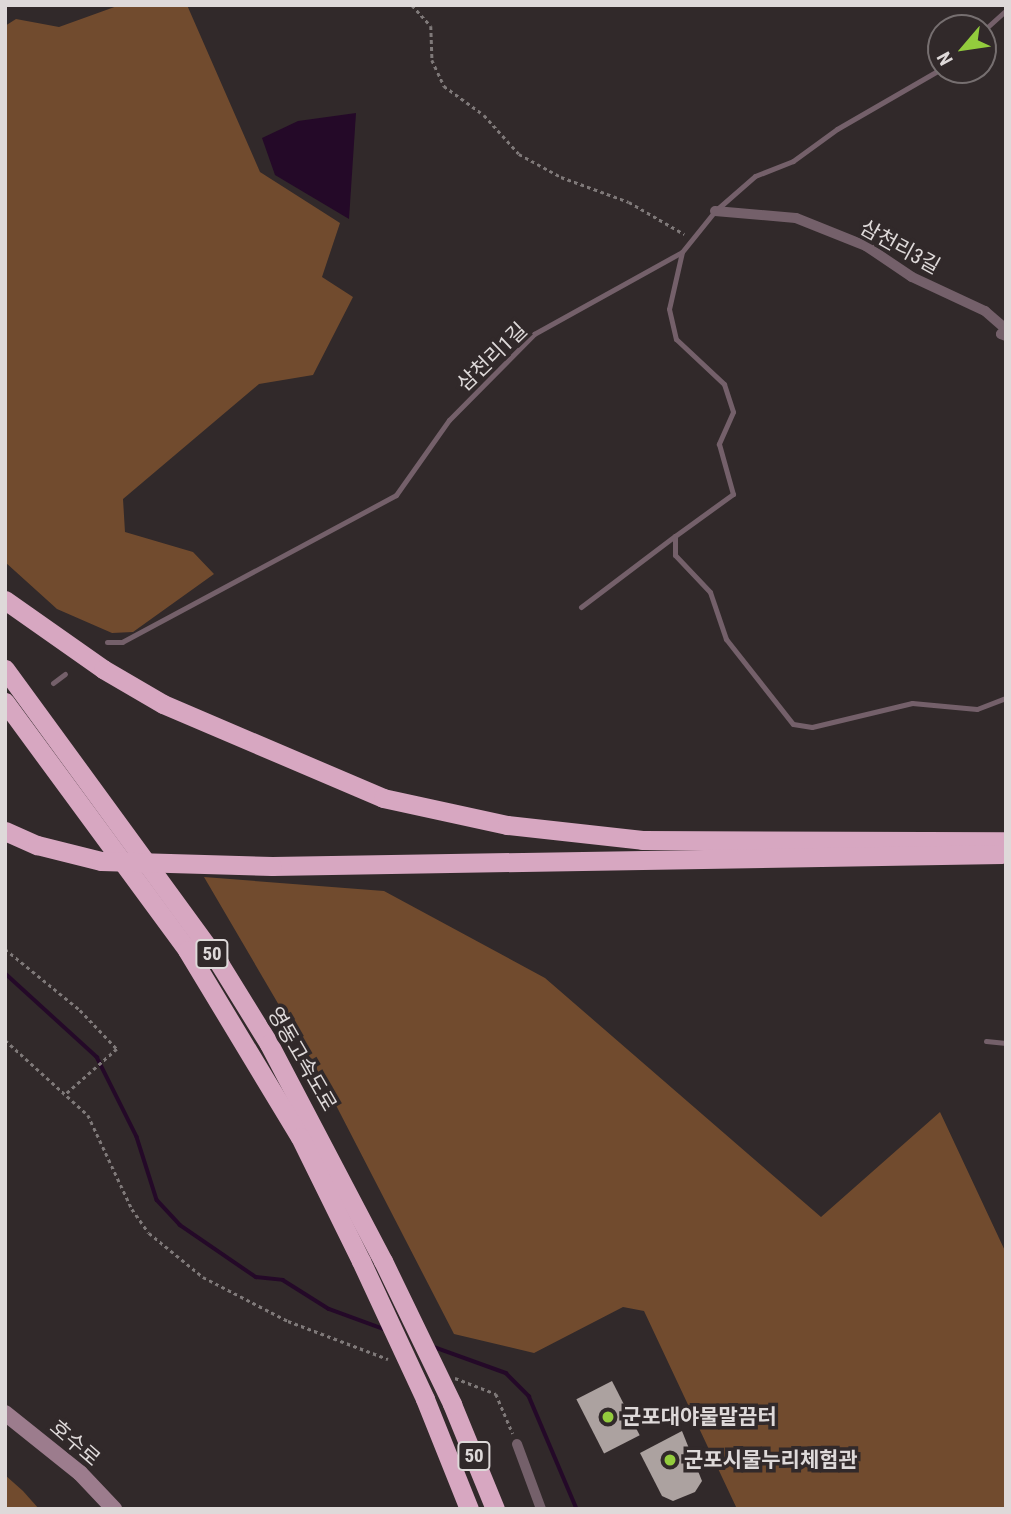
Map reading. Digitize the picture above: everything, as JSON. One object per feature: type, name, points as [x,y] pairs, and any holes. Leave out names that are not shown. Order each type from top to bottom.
[{"type":"highway","points":[[5,600],[103,669],[163,704],[383,798],[507,825],[642,840],[1006,841]]},
{"type":"highway","name":"영동고속도로","points":[[5,669],[219,963],[269,1044],[383,1261],[452,1404],[495,1509]]},
{"type":"highway","name":"영동고속도로","points":[[5,702],[187,950],[300,1137],[425,1399],[469,1509]]},
{"type":"highway","points":[[5,831],[37,845],[101,861],[272,866],[1006,854]]},
{"type":"street","name":"삼천리3길","points":[[715,211],[796,218],[866,246],[912,277],[985,311],[1006,330],[1001,334],[1006,336]]},
{"type":"street","name":"호수로","points":[[5,1413],[80,1473],[114,1509]]},
{"type":"street","points":[[517,1444],[541,1509]]},
{"type":"lane","name":"삼천리1길","points":[[107,642],[121,642],[396,495],[449,420],[534,334],[682,253],[715,211],[755,176],[793,161],[838,129],[927,77]]},
{"type":"lane","points":[[581,607],[733,494],[719,444],[733,412],[724,384],[676,339],[669,309],[682,253]]},
{"type":"lane","points":[[675,536],[675,555],[710,593],[726,639],[793,724],[811,727],[912,703],[977,709],[1006,698]]},
{"type":"lane","points":[[53,683],[65,674]]},
{"type":"lane","points":[[986,1041],[1006,1043]]},
{"type":"path","points":[[412,5],[431,26],[432,60],[444,86],[484,115],[519,154],[561,177],[629,202],[693,239]]},
{"type":"path","points":[[5,949],[70,1001],[117,1049],[66,1094]]},
{"type":"path","points":[[5,1040],[89,1115],[132,1209],[149,1233],[203,1277],[288,1321],[392,1360]]},
{"type":"path","points":[[445,1375],[496,1394],[517,1444]]},
{"type":"shaded area","points":[[120,5],[187,5],[260,172],[340,223],[322,277],[353,297],[313,375],[259,384],[123,499],[125,532],[193,552],[214,574],[133,632],[112,633],[57,609],[5,562],[5,26],[16,19],[59,27]]},
{"type":"shaded area","points":[[356,113],[349,219],[275,175],[262,138],[298,121]]},
{"type":"shaded area","points":[[204,877],[384,891],[545,978],[821,1217],[940,1112],[1006,1253],[1006,1509],[737,1509],[644,1311],[623,1307],[534,1353],[454,1334],[324,1082]]},
{"type":"shaded area","points":[[5,1475],[23,1491],[39,1509],[5,1509]]},
{"type":"building","name":"군포대야물말끔터","points":[[612,1381],[640,1435],[604,1454],[576,1399]]},
{"type":"building","name":"군포시물누리체험관","points":[[682,1431],[702,1481],[695,1492],[673,1501],[662,1496],[640,1453]]},
{"type":"waterway","points":[[5,973],[97,1057],[137,1137],[157,1200],[180,1225],[256,1277],[283,1280],[329,1309],[384,1329]]},
{"type":"waterway","points":[[431,1346],[506,1373],[529,1396],[577,1509]]},
{"type":"place","name":"군포대야물말끔터","points":[[608,1417]]},
{"type":"place","name":"군포시물누리체험관","points":[[670,1460]]}]
